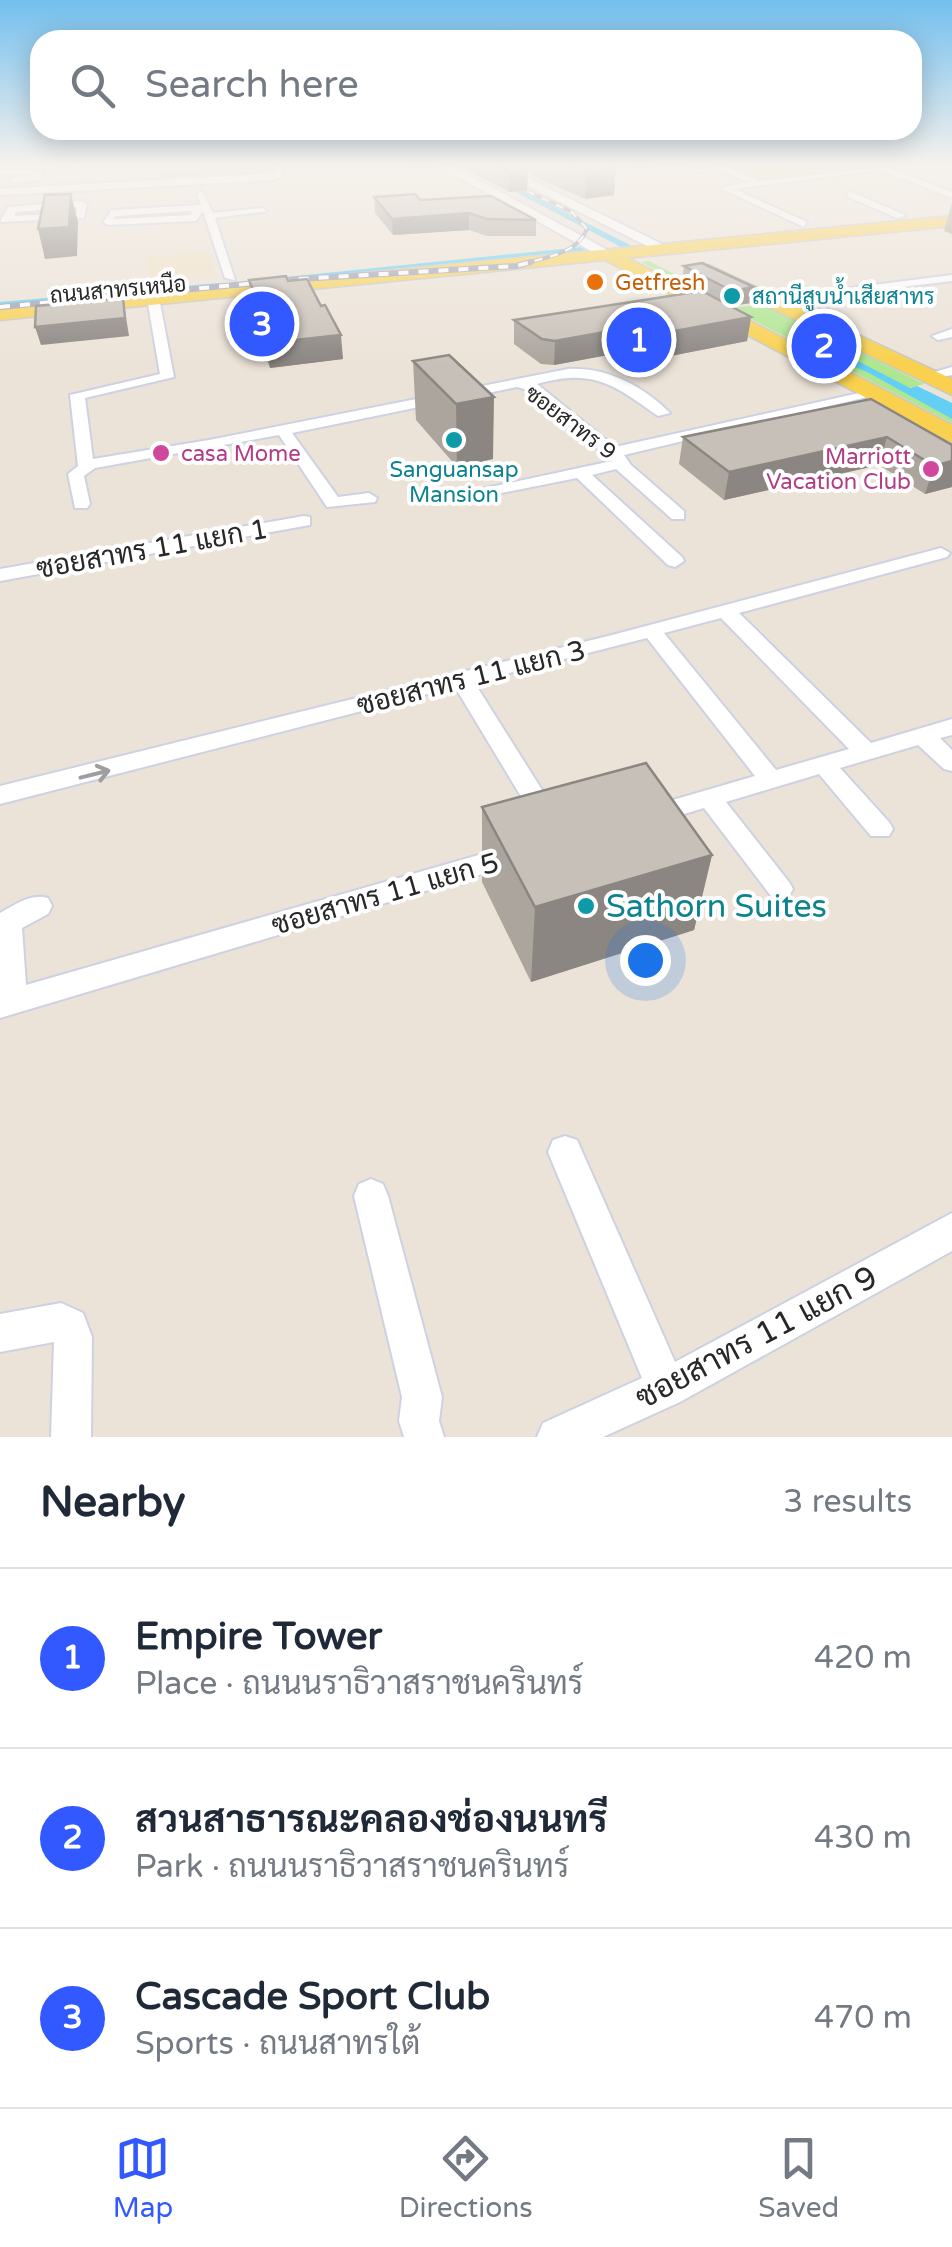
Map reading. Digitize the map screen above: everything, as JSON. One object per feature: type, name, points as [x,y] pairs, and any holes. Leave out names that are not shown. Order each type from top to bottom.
[{"type":"main road","points":[[565,231],[952,435]]},
{"type":"main road","points":[[628,231],[952,388]]},
{"type":"main road","name":"ถนนสาทรเหนือ","points":[[0,300],[206,287],[231,278],[729,231]]},
{"type":"main road","points":[[0,314],[154,298],[206,287],[256,288],[844,231]]},
{"type":"main road","points":[[642,272],[658,264],[694,264]]},
{"type":"main road","points":[[231,278],[240,286],[256,288]]},
{"type":"street","points":[[213,231],[231,278]]},
{"type":"street","points":[[769,299],[952,278]]},
{"type":"street","points":[[81,504],[76,474],[89,466],[84,463],[77,395],[167,377],[154,298]]},
{"type":"street","points":[[927,376],[952,371]]},
{"type":"street","points":[[524,383],[603,372],[663,413]]},
{"type":"street","name":"ซอยสาทร 9","points":[[89,466],[524,383],[618,458],[580,473],[487,494]]},
{"type":"street","points":[[618,458],[873,394]]},
{"type":"street","points":[[284,430],[333,504],[368,498]]},
{"type":"street","points":[[618,458],[678,515]]},
{"type":"street","points":[[580,473],[675,562]]},
{"type":"street","name":"ซอยสาทร 11 แยก 1","points":[[0,574],[304,521]]},
{"type":"street","name":"ซอยสาทร 11 แยก 3","points":[[0,795],[462,680],[941,553]]},
{"type":"street","points":[[725,610],[867,753]]},
{"type":"street","points":[[651,630],[771,780]]},
{"type":"street","name":"ซอยสาทร 11 แยก 5","points":[[6,1003],[552,844],[462,680]]},
{"type":"street","points":[[626,822],[952,726]]},
{"type":"street","points":[[922,736],[952,762]]},
{"type":"street","points":[[824,765],[880,828]]},
{"type":"street","points":[[709,798],[780,889]]},
{"type":"street","points":[[6,1003],[8,922],[38,906]]},
{"type":"street","points":[[565,1152],[666,1388]]},
{"type":"street","points":[[371,1196],[422,1397],[420,1421],[424,1437]]},
{"type":"street","name":"ซอยสาทร 11 แยก 9","points":[[558,1437],[666,1388],[952,1232]]},
{"type":"street","points":[[0,1333],[61,1322],[70,1326],[71,1437]]},
{"type":"shaded area","points":[[209,252],[216,275],[150,281],[146,257]]},
{"type":"green space","points":[[649,261],[737,307],[765,305],[924,384],[901,390],[952,419],[952,423],[641,262]]},
{"type":"water","points":[[815,350],[848,351],[854,359],[910,388],[917,386],[952,403],[952,419],[869,373]]},
{"type":"building","points":[[702,263],[754,287],[732,291],[684,266]]},
{"type":"building","points":[[286,276],[288,281],[307,279],[341,335],[267,343],[255,312],[263,312],[249,280]]},
{"type":"building","points":[[702,291],[751,317],[653,335],[610,331],[555,341],[542,339],[514,320]]},
{"type":"building","points":[[123,298],[125,318],[35,327],[36,306]]},
{"type":"building","points":[[449,355],[494,397],[456,404],[413,361]]},
{"type":"building","points":[[871,399],[952,445],[952,461],[934,466],[887,437],[729,472],[683,437]]},
{"type":"building","points":[[646,763],[712,855],[535,907],[482,807]]},
{"type":"waterway","points":[[597,231],[627,246]]},
{"type":"waterway","points":[[242,282],[591,249]]},
{"type":"waterway","points":[[0,306],[216,285]]},
{"type":"railway","points":[[523,264],[568,249],[586,231]]},
{"type":"railway","points":[[0,307],[531,262]]},
{"type":"place","name":"Getfresh","points":[[595,282]]},
{"type":"place","name":"สถานีสูบน้ำเสียสาทร","points":[[732,296]]},
{"type":"place","name":"Cascade Sport Club","points":[[262,324]]},
{"type":"place","name":"Empire Tower","points":[[639,340]]},
{"type":"place","name":"สวนสาธารณะคลองช่องนนทรี","points":[[824,346]]},
{"type":"place","name":"Sanguansap Mansion","points":[[454,440]]},
{"type":"place","name":"casa Mome","points":[[161,453]]},
{"type":"place","name":"Marriott Vacation Club","points":[[931,469]]},
{"type":"place","name":"Sathorn Suites","points":[[586,906]]}]
